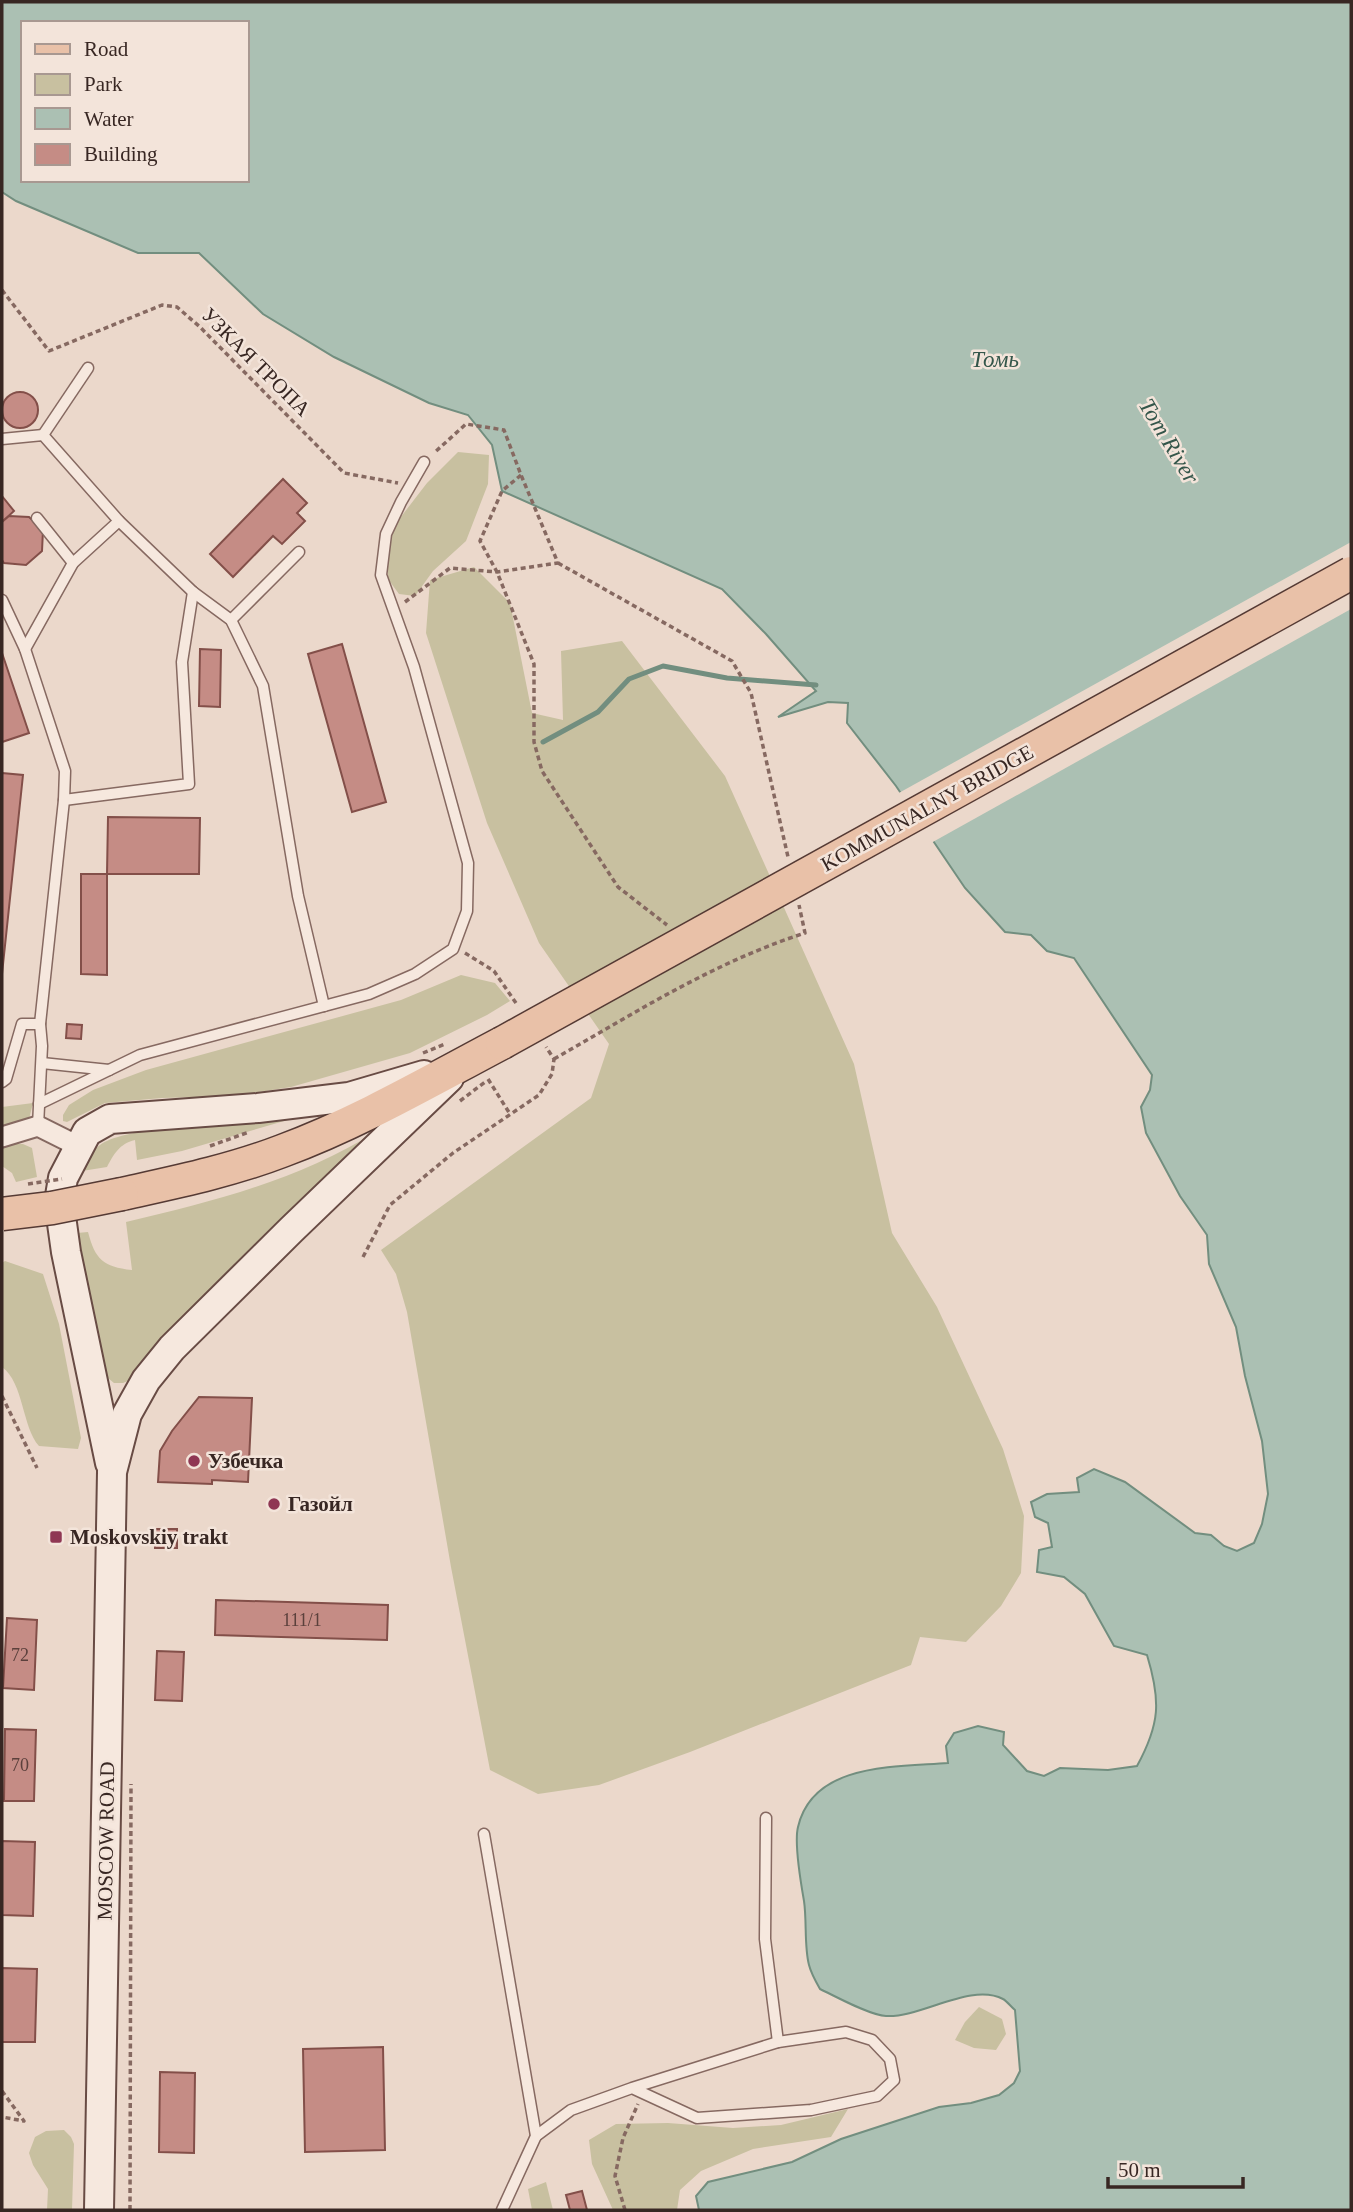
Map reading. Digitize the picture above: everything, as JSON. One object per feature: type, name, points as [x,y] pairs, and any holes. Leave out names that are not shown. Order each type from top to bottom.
[{"type":"main road","name":"KOMMUNALNY BRIDGE","points":[[2,1214],[52,1208],[220,1172],[283,1151],[382,1107],[477,1070],[1351,573]]},
{"type":"main road","points":[[112,1472],[66,1252],[59,1202],[62,1178],[87,1132],[110,1119],[258,1108],[349,1097],[477,1070]]},
{"type":"main road","points":[[112,1472],[127,1413],[146,1380],[172,1348],[391,1132],[477,1070]]},
{"type":"main road","name":"MOSCOW ROAD","points":[[99,2210],[112,1472]]},
{"type":"street","points":[[2,1137],[38,1126],[78,1146]]},
{"type":"lane","points":[[43,435],[88,368]]},
{"type":"lane","points":[[2,439],[43,435]]},
{"type":"lane","points":[[43,435],[119,521],[193,592],[231,620],[263,686],[280,803],[298,896],[324,1006]]},
{"type":"lane","points":[[39,1104],[140,1055],[369,994],[415,974],[453,949],[467,911],[468,863],[414,667],[381,575],[386,534],[424,462]]},
{"type":"lane","points":[[37,518],[73,563]]},
{"type":"lane","points":[[25,649],[73,563],[119,521]]},
{"type":"lane","points":[[231,620],[299,552]]},
{"type":"lane","points":[[64,800],[189,784],[182,662],[193,592]]},
{"type":"lane","points":[[2,600],[25,649],[65,771],[40,1024],[42,1063],[38,1126]]},
{"type":"lane","points":[[2,1082],[6,1079],[22,1024],[40,1024]]},
{"type":"lane","points":[[42,1063],[109,1070]]},
{"type":"lane","points":[[766,1818],[765,1939],[778,2042]]},
{"type":"lane","points":[[484,1834],[536,2136]]},
{"type":"lane","points":[[502,2210],[536,2136],[571,2110],[632,2088],[778,2042],[846,2032],[872,2040],[890,2059],[894,2080],[877,2095],[811,2110],[697,2118],[632,2088]]},
{"type":"path","name":"УЗКАЯ ТРОПА","points":[[2,290],[49,351],[162,305],[177,307],[344,473],[410,485]]},
{"type":"path","points":[[424,462],[466,424],[504,430],[558,563]]},
{"type":"path","points":[[521,475],[502,491],[480,541],[497,572],[534,664],[534,742],[542,771],[618,887],[667,925]]},
{"type":"path","points":[[394,610],[450,568],[497,572],[558,563],[733,661],[751,693],[790,866]]},
{"type":"path","points":[[554,1059],[693,979],[765,946],[805,933],[796,893]]},
{"type":"path","points":[[454,946],[494,971],[524,1015]]},
{"type":"path","points":[[363,1257],[390,1205],[453,1153],[539,1095],[552,1074],[554,1059],[539,1037]]},
{"type":"path","points":[[459,1102],[477,1070],[500,1058]]},
{"type":"path","points":[[477,1070],[510,1114]]},
{"type":"path","points":[[27,1184],[65,1178]]},
{"type":"path","points":[[2,1396],[37,1468]]},
{"type":"path","points":[[130,2210],[131,1782]]},
{"type":"path","points":[[2,2091],[24,2121],[2,2117]]},
{"type":"path","points":[[625,2210],[615,2176],[623,2138],[643,2092]]},
{"type":"green space","points":[[458,452],[489,455],[488,484],[466,541],[433,571],[415,596],[399,594],[388,579],[387,550],[397,522],[427,483]]},
{"type":"green space","points":[[474,567],[510,603],[532,713],[563,720],[561,651],[622,641],[725,776],[854,1064],[892,1233],[937,1307],[1003,1449],[1024,1516],[1021,1573],[1001,1606],[966,1642],[920,1637],[911,1665],[599,1785],[538,1794],[490,1770],[451,1567],[407,1312],[396,1274],[381,1250],[591,1098],[609,1044],[539,943],[487,823],[426,633],[430,580]]},
{"type":"green space","points":[[461,975],[495,983],[510,1001],[410,1053],[291,1087],[234,1096],[105,1103],[67,1122],[63,1121],[63,1115],[69,1105],[93,1090],[146,1070],[401,1000]]},
{"type":"green space","points":[[33,1103],[28,1123],[2,1130],[2,1107]]},
{"type":"green space","points":[[291,1119],[182,1151],[137,1160],[135,1140],[121,1147],[107,1167],[82,1171],[94,1150],[115,1138],[162,1128]]},
{"type":"green space","points":[[377,1131],[135,1378],[114,1383],[108,1378],[77,1233],[88,1232],[97,1255],[107,1264],[132,1270],[126,1222],[224,1197],[287,1176]]},
{"type":"green space","points":[[23,1144],[32,1148],[37,1177],[16,1182],[12,1173],[2,1166],[2,1148]]},
{"type":"green space","points":[[5,1261],[43,1274],[59,1324],[81,1438],[78,1449],[39,1446],[29,1428],[15,1383],[2,1367],[2,1263]]},
{"type":"green space","points":[[979,2007],[1002,2019],[1006,2034],[996,2050],[974,2048],[955,2040],[965,2022]]},
{"type":"green space","points":[[848,2109],[831,2137],[753,2149],[701,2171],[680,2190],[677,2210],[613,2210],[592,2164],[589,2140],[616,2124],[668,2123],[733,2128],[781,2125]]},
{"type":"green space","points":[[64,2130],[74,2144],[72,2210],[47,2210],[48,2189],[29,2153],[35,2137],[46,2131]]},
{"type":"green space","points":[[546,2182],[553,2210],[532,2210],[528,2189]]},
{"type":"water","name":"Томь","points":[[2,2],[1351,2],[1351,2210],[699,2210],[696,2196],[708,2182],[792,2162],[841,2139],[939,2107],[971,2103],[999,2095],[1014,2083],[1020,2071],[1015,2010],[1003,1999],[990,1995],[961,1997],[915,2012],[886,2016],[862,2009],[820,1989],[807,1958],[805,1909],[798,1864],[798,1827],[807,1806],[821,1790],[839,1779],[882,1768],[948,1763],[946,1746],[954,1733],[978,1726],[1004,1732],[1003,1745],[1027,1771],[1044,1776],[1060,1768],[1108,1770],[1137,1766],[1150,1737],[1156,1712],[1155,1686],[1147,1655],[1114,1646],[1085,1594],[1064,1577],[1037,1572],[1039,1550],[1052,1547],[1048,1523],[1035,1517],[1031,1502],[1047,1494],[1079,1492],[1077,1478],[1094,1469],[1125,1482],[1195,1533],[1211,1535],[1224,1546],[1237,1551],[1254,1543],[1262,1524],[1268,1494],[1262,1441],[1245,1376],[1236,1327],[1209,1264],[1207,1235],[1180,1196],[1146,1133],[1141,1107],[1150,1090],[1152,1075],[1074,958],[1047,951],[1031,935],[1005,932],[965,888],[896,786],[847,723],[848,703],[828,702],[778,717],[816,691],[722,589],[502,491],[492,445],[468,415],[429,403],[334,357],[263,314],[199,253],[138,253],[16,201],[2,192]]},
{"type":"pier","points":[[1351,542],[1351,609],[931,843],[897,794]]},
{"type":"building","points":[[20,392],[33,397],[38,410],[33,423],[20,428],[7,423],[2,410],[7,397]]},
{"type":"building","points":[[283,479],[307,503],[297,513],[305,521],[282,544],[273,536],[233,577],[210,554]]},
{"type":"building","points":[[2,496],[14,511],[2,522]]},
{"type":"building","points":[[9,516],[29,517],[43,530],[42,551],[26,565],[4,563],[2,560],[2,522]]},
{"type":"building","points":[[342,644],[386,802],[352,812],[308,654]]},
{"type":"building","points":[[200,649],[221,650],[220,707],[199,706]]},
{"type":"building","points":[[2,653],[29,733],[2,742]]},
{"type":"building","points":[[2,773],[23,775],[2,974]]},
{"type":"building","points":[[108,817],[200,818],[199,874],[107,874]]},
{"type":"building","points":[[81,874],[107,874],[107,975],[81,974]]},
{"type":"building","points":[[67,1024],[82,1025],[81,1039],[66,1038]]},
{"type":"building","points":[[199,1397],[252,1398],[248,1482],[158,1482],[160,1451]]},
{"type":"building","points":[[155,1529],[177,1529],[177,1548],[155,1548]]},
{"type":"building","points":[[216,1600],[388,1605],[387,1640],[215,1635]]},
{"type":"building","points":[[7,1618],[37,1620],[34,1690],[3,1688]]},
{"type":"building","points":[[157,1651],[184,1652],[182,1701],[155,1700]]},
{"type":"building","points":[[5,1729],[36,1730],[34,1801],[4,1801]]},
{"type":"building","points":[[2,1841],[35,1842],[33,1916],[2,1915]]},
{"type":"building","points":[[2,1968],[37,1969],[35,2042],[2,2042]]},
{"type":"building","points":[[383,2047],[385,2150],[305,2152],[303,2049]]},
{"type":"building","points":[[160,2072],[195,2073],[194,2153],[159,2152]]},
{"type":"building","points":[[582,2191],[587,2210],[570,2210],[566,2195]]},
{"type":"waterway","points":[[543,742],[598,712],[629,679],[663,666],[727,678],[816,685]]},
{"type":"place","name":"Узбечка","points":[[194,1461]]},
{"type":"place","name":"Газойл","points":[[274,1504]]},
{"type":"place","name":"Moskovskiy trakt","points":[[56,1537]]},
{"type":"water label","name":"Tom River","points":[[1169,441]]}]
